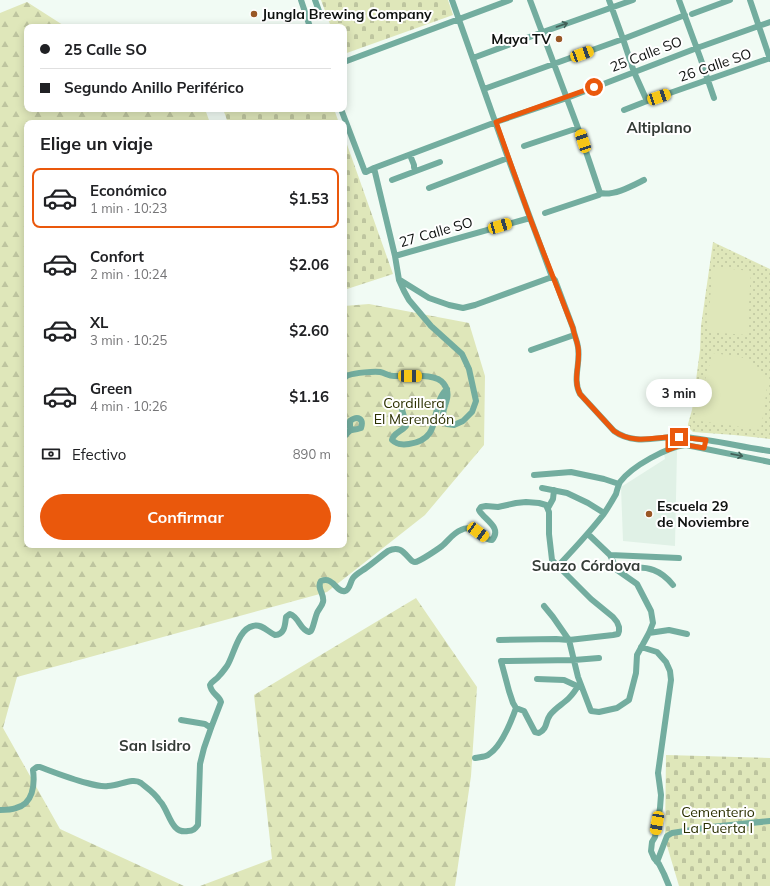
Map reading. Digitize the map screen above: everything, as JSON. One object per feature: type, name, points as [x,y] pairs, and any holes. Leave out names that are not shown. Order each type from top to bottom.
[{"type":"street","points":[[301,0],[309,24]]},
{"type":"street","points":[[315,0],[319,11]]},
{"type":"street","points":[[452,0],[530,218],[573,328],[578,347],[576,376],[578,390],[614,431],[621,436],[630,439],[640,440],[679,437],[770,451]]},
{"type":"street","points":[[347,61],[510,0]]},
{"type":"street","points":[[530,0],[555,64],[599,191],[599,195],[545,213]]},
{"type":"street","points":[[609,0],[634,72],[647,101]]},
{"type":"street","points":[[473,58],[633,0]]},
{"type":"street","points":[[680,0],[688,15],[697,48],[714,98]]},
{"type":"street","points":[[484,89],[730,0]]},
{"type":"street","points":[[750,0],[770,59]]},
{"type":"street","name":"25 Calle SO","points":[[374,168],[770,22]]},
{"type":"street","name":"26 Calle SO","points":[[624,110],[770,59]]},
{"type":"street","points":[[347,125],[364,172],[374,168],[395,256],[399,280],[404,291],[409,300],[431,326],[462,354],[468,369],[476,401],[472,412],[463,422],[454,425],[448,424],[444,419],[443,414],[448,397],[447,389],[444,383],[438,378],[393,376],[379,372],[366,372],[347,376]]},
{"type":"street","points":[[524,146],[578,128]]},
{"type":"street","points":[[409,155],[414,169]]},
{"type":"street","points":[[429,188],[508,158]]},
{"type":"street","points":[[392,180],[414,169],[440,162]]},
{"type":"street","points":[[599,191],[610,193],[624,189],[644,180]]},
{"type":"street","name":"27 Calle SO","points":[[395,256],[530,218]]},
{"type":"street","points":[[399,280],[429,298],[454,307],[463,308],[476,305],[552,277]]},
{"type":"street","points":[[531,350],[574,335]]},
{"type":"street","points":[[400,403],[406,426],[392,437],[392,440],[394,443],[401,445],[413,443],[422,440],[430,434],[434,425],[440,398],[447,389]]},
{"type":"street","points":[[347,433],[352,429]]},
{"type":"street","points":[[668,437],[668,450]]},
{"type":"street","points":[[704,448],[706,440]]},
{"type":"street","points":[[558,566],[588,534],[604,514],[614,498],[619,484],[626,475],[640,465],[668,450],[686,445],[770,462]]},
{"type":"street","points":[[534,475],[571,472],[600,478],[619,484]]},
{"type":"street","points":[[542,488],[560,491],[573,496],[588,503],[604,514]]},
{"type":"street","points":[[548,508],[553,499],[554,490]]},
{"type":"street","points":[[0,810],[16,808],[22,806],[27,801],[32,794],[33,770],[40,767],[66,778],[103,787],[119,785],[132,780],[138,781],[158,798],[174,826],[179,831],[192,831],[198,825],[200,764],[204,748],[221,702],[220,698],[211,690],[210,685],[226,667],[232,657],[236,645],[243,633],[248,628],[256,625],[275,635],[279,634],[283,630],[286,616],[290,614],[294,616],[305,631],[309,632],[311,631],[317,612],[323,602],[323,597],[319,586],[321,581],[325,579],[330,581],[339,589],[346,591],[353,578],[388,551],[395,548],[398,549],[412,561],[416,562],[443,545],[462,529],[473,529],[492,540],[495,535],[494,528],[491,522],[480,512],[480,508],[483,506],[498,508],[526,502],[543,503],[548,508],[550,516],[549,534],[553,562],[591,599],[613,617],[617,622],[619,631],[618,634],[613,635],[569,640],[499,640]]},
{"type":"street","points":[[544,606],[569,640],[579,685],[591,711],[599,712],[617,708],[629,700],[636,673],[637,656],[653,623],[651,611],[637,584],[617,570],[610,555],[588,534]]},
{"type":"street","points":[[610,555],[679,558]]},
{"type":"street","points":[[617,570],[620,568],[647,568],[660,573],[673,585]]},
{"type":"street","points":[[649,633],[669,630],[687,634]]},
{"type":"street","points":[[641,647],[657,652],[666,662],[670,671],[671,680],[658,773],[661,795],[660,808],[651,851],[669,886]]},
{"type":"street","points":[[579,685],[569,698],[552,712],[544,730],[539,733],[534,732],[524,711],[516,708],[500,661],[574,660],[599,658]]},
{"type":"street","points":[[536,679],[564,680],[579,685]]},
{"type":"street","points":[[475,758],[487,756],[497,746],[503,737],[516,708]]},
{"type":"street","points":[[181,720],[205,724],[211,728]]},
{"type":"street","points":[[658,862],[667,836],[672,833],[711,826],[770,821]]},
{"type":"shaded area","name":"Escuela 29 de Noviembre","points":[[677,450],[675,546],[623,541],[621,487],[665,459],[664,454]]},
{"type":"green space","points":[[321,0],[448,0],[453,15],[347,53],[347,24],[330,24]]},
{"type":"green space","name":"Cordillera El Merendón","points":[[27,2],[61,24],[24,24],[24,112],[206,112],[209,120],[24,120],[24,548],[347,548],[347,306],[369,304],[469,323],[485,376],[484,445],[425,515],[327,592],[17,677],[3,728],[60,829],[184,886],[0,886],[0,13]]},
{"type":"green space","points":[[224,112],[335,112],[338,120],[227,120]]},
{"type":"green space","points":[[347,144],[393,274],[347,289]]},
{"type":"green space","points":[[713,242],[770,269],[770,439],[693,432],[688,427],[692,410],[700,350],[701,326]]},
{"type":"green space","points":[[713,267],[751,271],[747,335],[707,332]]},
{"type":"green space","points":[[713,353],[741,357],[755,364],[768,380],[761,430],[693,420]]},
{"type":"green space","points":[[416,598],[477,687],[471,776],[455,886],[200,886],[272,859],[254,695]]},
{"type":"green space","name":"Cementerio La Puerta I","points":[[666,755],[770,758],[770,886],[679,886],[665,839]]},
{"type":"place","name":"Jungla Brewing Company","points":[[254,14]]},
{"type":"place","name":"Maya TV","points":[[559,39]]},
{"type":"place","name":"Escuela 29 de Noviembre","points":[[649,514]]},
{"type":"district","name":"Altiplano","points":[[659,128]]},
{"type":"district","name":"Suazo Córdova","points":[[586,566]]},
{"type":"district","name":"San Isidro","points":[[155,746]]},
{"type":"route","points":[[594,87],[567,98],[496,122],[552,277],[573,328],[578,347],[576,383],[580,394],[614,431],[621,436],[640,440],[668,437],[668,450],[686,445],[704,448],[706,440],[679,437]]}]
